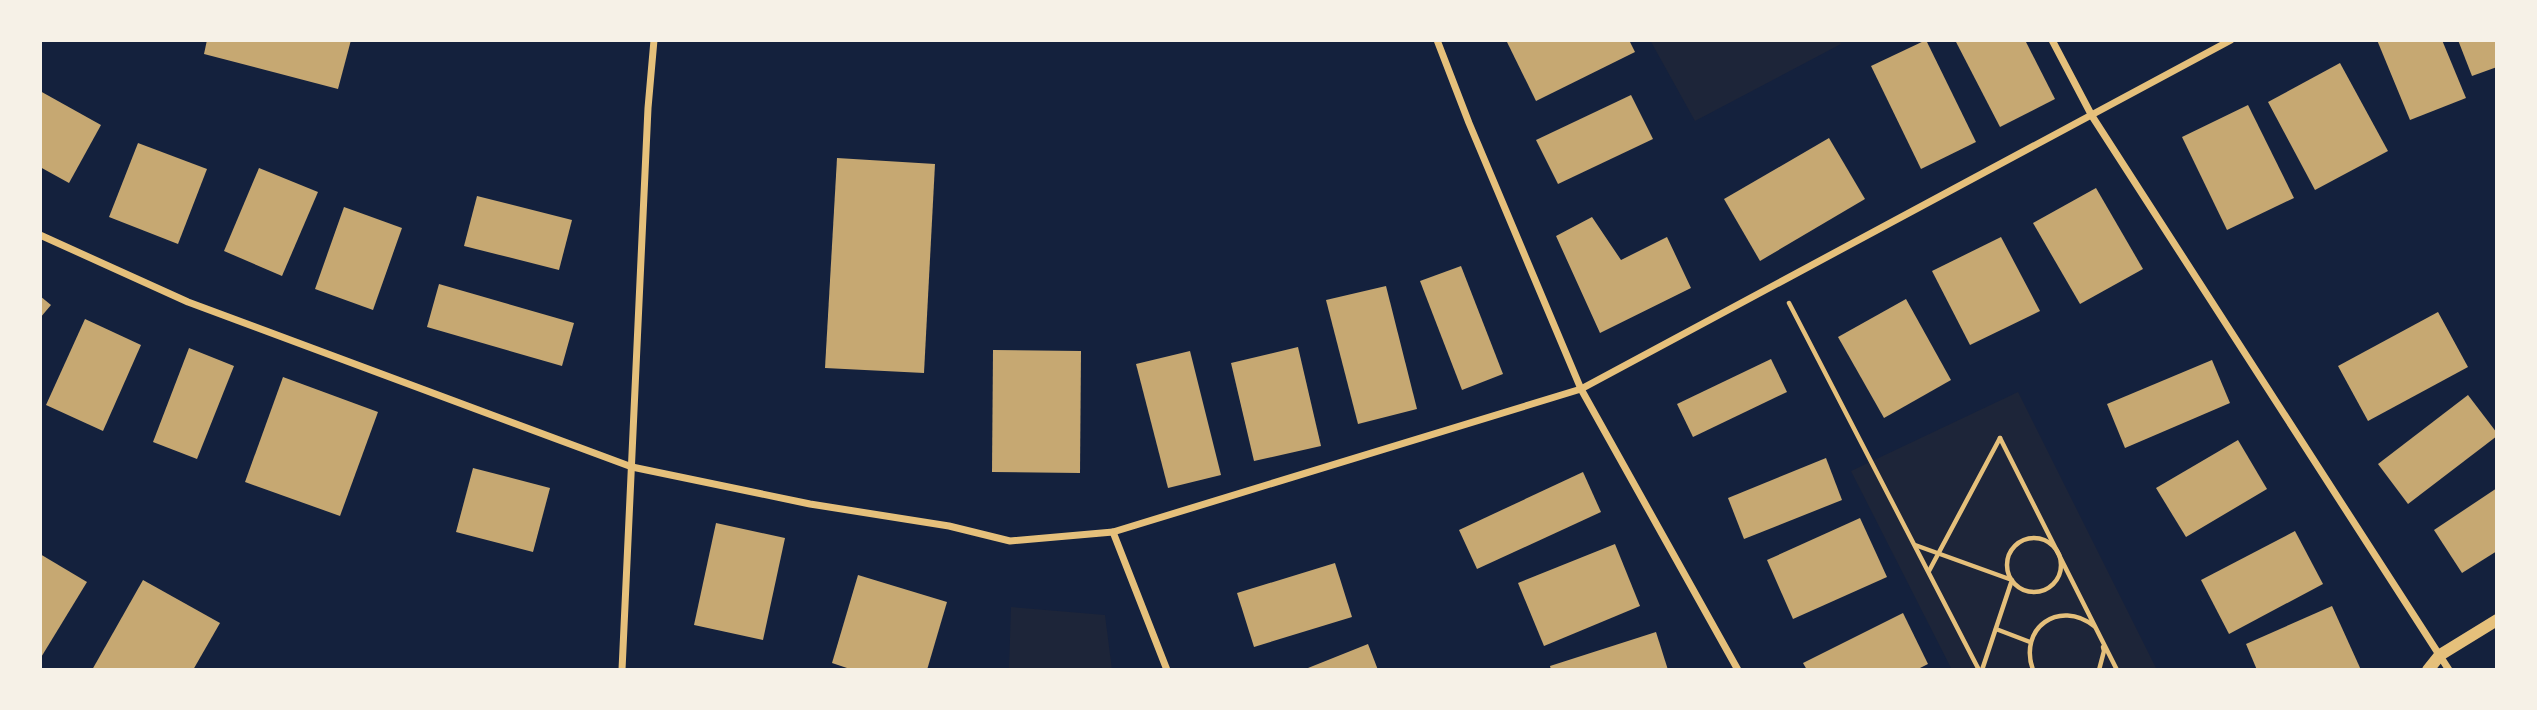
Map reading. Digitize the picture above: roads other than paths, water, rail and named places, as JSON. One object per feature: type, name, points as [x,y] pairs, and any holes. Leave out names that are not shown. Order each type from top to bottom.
[{"type":"street","points":[[622,670],[648,108],[654,40]]},
{"type":"street","points":[[1437,40],[1581,389],[1738,670]]},
{"type":"street","points":[[2052,40],[2092,116],[2449,670]]},
{"type":"street","points":[[40,234],[188,302],[632,467],[810,504],[949,526],[1010,541],[1113,533],[1581,389],[2231,40]]},
{"type":"street","points":[[1113,533],[1167,670]]},
{"type":"street","points":[[2428,670],[2440,655],[2497,620]]}]
